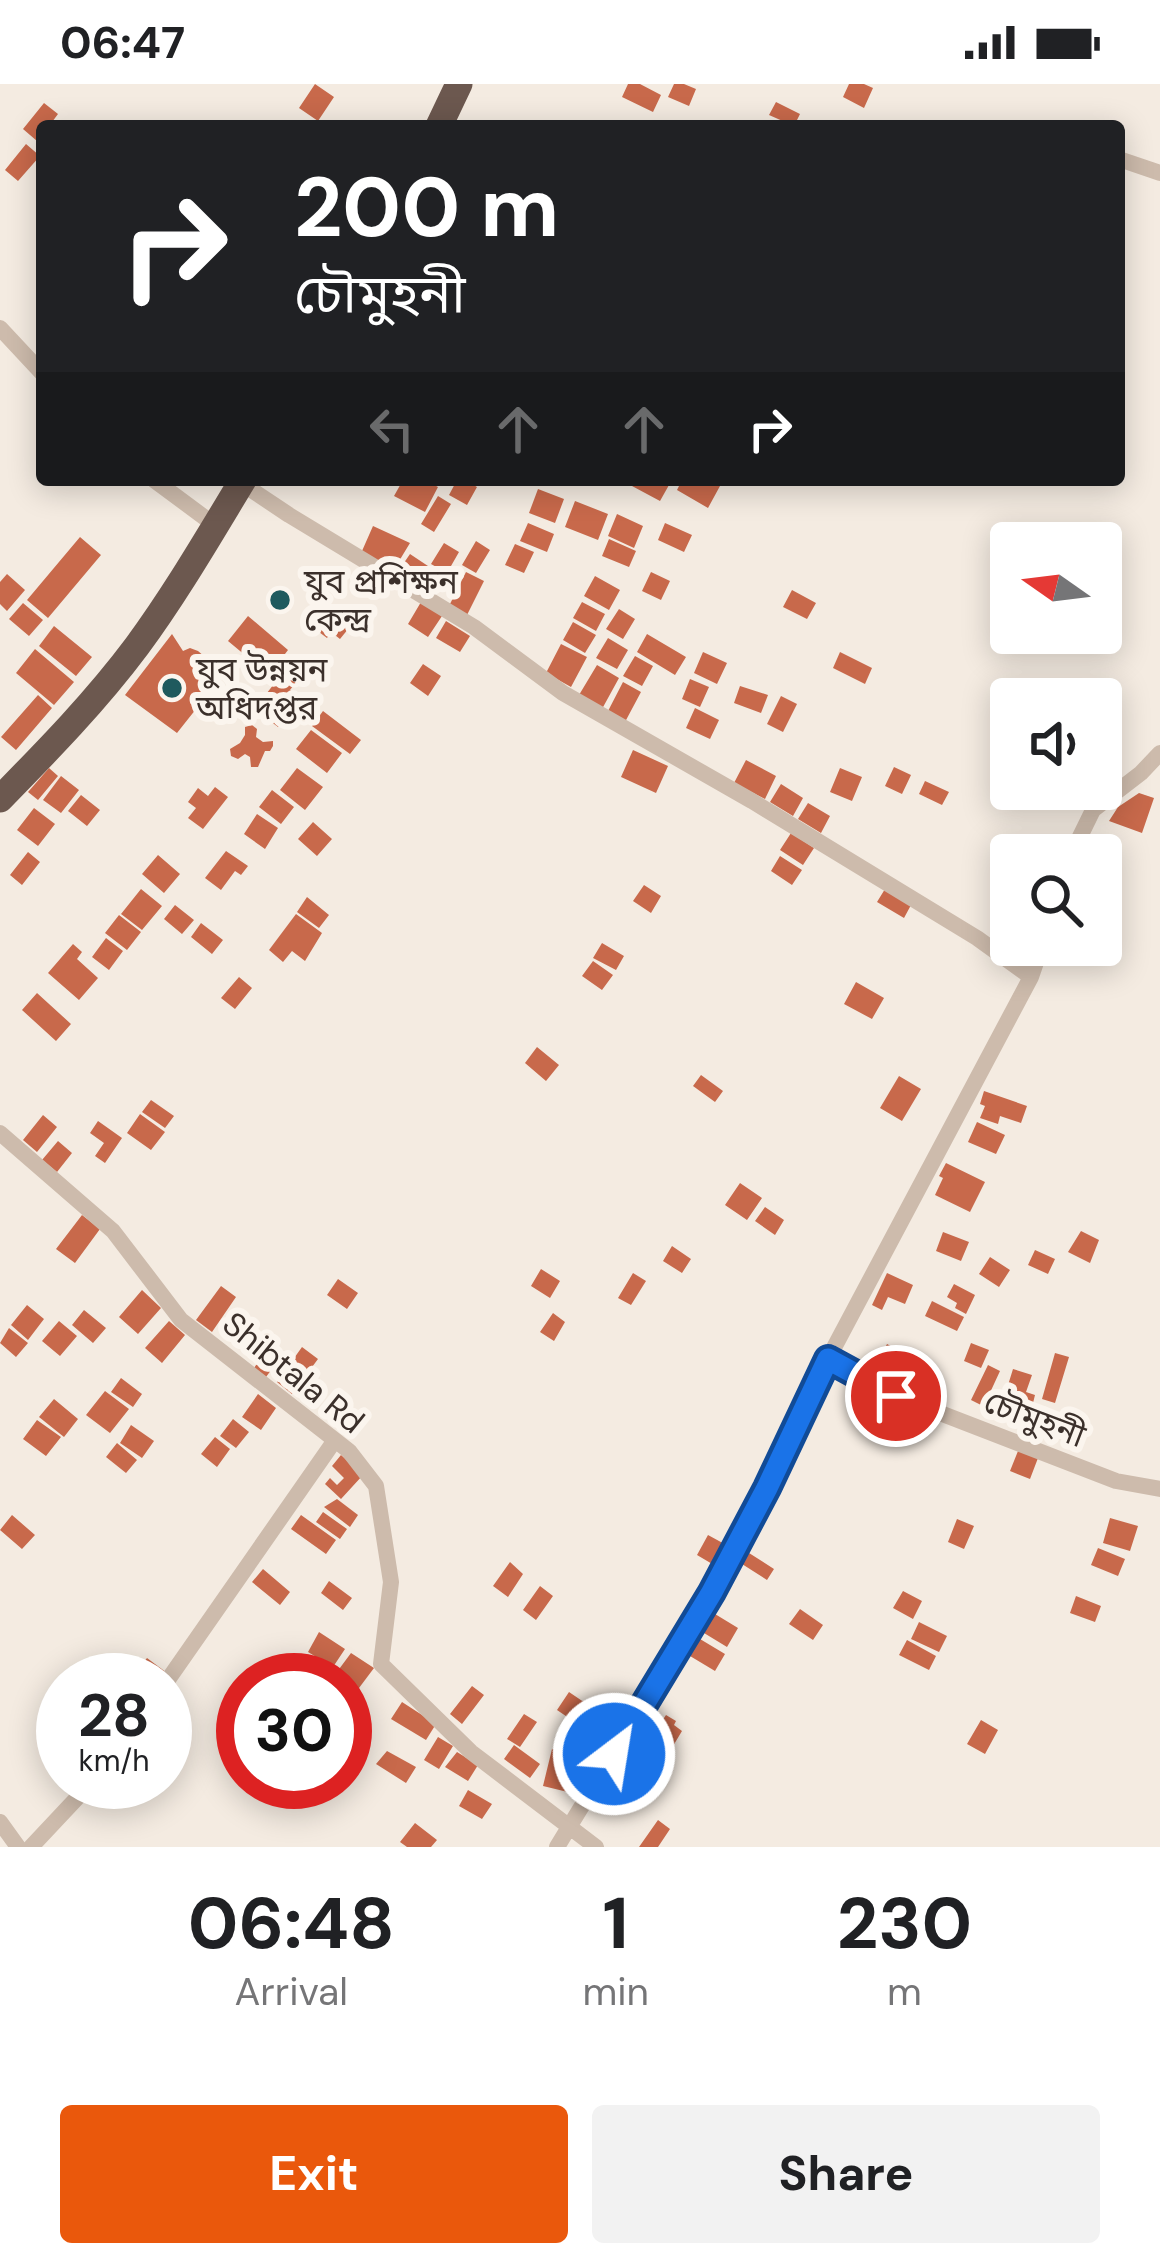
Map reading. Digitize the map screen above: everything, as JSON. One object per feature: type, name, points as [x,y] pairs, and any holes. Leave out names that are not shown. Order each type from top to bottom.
[{"type":"highway","points":[[442,120],[458,84]]},
{"type":"highway","points":[[0,799],[77,719],[138,645],[240,486]]},
{"type":"street","points":[[1125,161],[1160,173]]},
{"type":"street","points":[[0,328],[36,367]]},
{"type":"street","points":[[162,486],[216,526]]},
{"type":"street","points":[[248,486],[474,627],[563,693],[752,801],[977,938],[1031,977]]},
{"type":"street","points":[[1080,834],[1093,810],[1160,753]]},
{"type":"street","points":[[557,1847],[712,1592],[828,1359],[1035,966]]},
{"type":"street","name":"Shibtala Rd","points":[[0,1133],[113,1231],[181,1321],[349,1451],[376,1486],[391,1582],[381,1664],[471,1752],[596,1847]]},
{"type":"street","name":"চৌমুহনী","points":[[828,1359],[896,1396],[1116,1481],[1160,1489]]},
{"type":"street","points":[[187,1653],[335,1440]]},
{"type":"street","points":[[31,1847],[67,1809]]},
{"type":"street","points":[[0,1822],[18,1847]]},
{"type":"building","points":[[315,84],[334,97],[319,120],[299,108]]},
{"type":"building","points":[[628,84],[640,84],[661,95],[653,112],[622,97]]},
{"type":"building","points":[[674,84],[696,89],[689,106],[668,97]]},
{"type":"building","points":[[849,84],[873,88],[864,108],[843,97]]},
{"type":"building","points":[[776,102],[800,114],[797,120],[769,115]]},
{"type":"building","points":[[44,103],[58,114],[54,120],[36,120],[36,140],[23,129]]},
{"type":"building","points":[[26,144],[36,153],[36,161],[18,181],[5,170]]},
{"type":"building","points":[[400,486],[438,487],[425,512],[394,496]]},
{"type":"building","points":[[454,486],[477,487],[467,505],[449,495]]},
{"type":"building","points":[[632,486],[668,486],[660,501]]},
{"type":"building","points":[[679,486],[720,486],[708,508],[677,490]]},
{"type":"building","points":[[538,489],[564,499],[555,523],[529,513]]},
{"type":"building","points":[[438,496],[451,504],[434,532],[421,524]]},
{"type":"building","points":[[575,501],[608,514],[598,540],[565,527]]},
{"type":"building","points":[[617,514],[643,526],[634,548],[608,536]]},
{"type":"building","points":[[528,523],[554,534],[547,552],[520,541]]},
{"type":"building","points":[[665,523],[692,535],[684,552],[658,540]]},
{"type":"building","points":[[373,526],[410,543],[393,571],[362,551]]},
{"type":"building","points":[[80,537],[101,555],[48,618],[27,600]]},
{"type":"building","points":[[609,539],[636,551],[629,567],[602,556]]},
{"type":"building","points":[[476,541],[490,550],[476,573],[462,565]]},
{"type":"building","points":[[444,543],[459,552],[447,573],[431,564]]},
{"type":"building","points":[[515,544],[534,552],[524,573],[505,565]]},
{"type":"building","points":[[410,554],[428,566],[415,585],[397,573]]},
{"type":"building","points":[[466,572],[484,581],[467,615],[449,606]]},
{"type":"building","points":[[651,572],[670,581],[661,600],[642,591]]},
{"type":"building","points":[[7,574],[25,590],[7,611],[0,604],[0,582]]},
{"type":"building","points":[[595,576],[620,590],[609,610],[584,596]]},
{"type":"building","points":[[792,590],[816,603],[807,619],[783,607]]},
{"type":"building","points":[[421,602],[442,616],[428,637],[408,624]]},
{"type":"building","points":[[582,602],[605,614],[596,631],[573,618]]},
{"type":"building","points":[[23,603],[43,620],[29,636],[9,619]]},
{"type":"building","points":[[328,604],[353,623],[340,639],[331,632],[327,638],[315,622]]},
{"type":"building","points":[[619,609],[635,619],[623,639],[606,629]]},
{"type":"building","points":[[248,616],[288,650],[269,675],[228,641]]},
{"type":"building","points":[[446,621],[470,636],[460,652],[436,638]]},
{"type":"building","points":[[573,622],[596,635],[585,653],[563,640]]},
{"type":"building","points":[[54,626],[92,657],[76,676],[39,646]]},
{"type":"building","name":"যুব উন্নয়ন অধিদপ্তর","points":[[172,634],[183,651],[198,651],[219,669],[213,676],[219,680],[177,733],[125,695]]},
{"type":"building","points":[[647,634],[686,657],[675,675],[637,652]]},
{"type":"building","points":[[608,638],[628,650],[617,669],[596,658]]},
{"type":"building","points":[[561,644],[587,657],[571,687],[546,673]]},
{"type":"building","points":[[35,649],[74,682],[54,705],[16,673]]},
{"type":"building","points":[[703,652],[727,663],[717,684],[694,673]]},
{"type":"building","points":[[840,652],[872,668],[865,684],[833,668]]},
{"type":"building","points":[[635,656],[653,666],[642,686],[623,676]]},
{"type":"building","points":[[423,664],[441,676],[428,696],[410,683]]},
{"type":"building","points":[[597,665],[619,678],[602,709],[579,695]]},
{"type":"building","points":[[287,667],[300,677],[290,690],[300,698],[289,714],[280,707],[275,712],[284,719],[278,727],[265,717],[270,710],[260,702]]},
{"type":"building","points":[[690,679],[709,687],[700,707],[682,699]]},
{"type":"building","points":[[623,682],[641,692],[625,722],[607,713]]},
{"type":"building","points":[[740,686],[768,695],[761,713],[734,703]]},
{"type":"building","points":[[38,695],[52,708],[16,750],[1,737]]},
{"type":"building","points":[[781,696],[797,704],[783,732],[767,724]]},
{"type":"building","points":[[695,708],[719,720],[710,739],[686,728]]},
{"type":"building","points":[[323,711],[361,740],[350,754],[312,726]]},
{"type":"building","points":[[252,725],[256,737],[273,741],[258,767],[251,767],[245,754],[238,759],[231,756],[230,749],[240,743],[245,727]]},
{"type":"building","points":[[311,730],[342,753],[327,773],[296,749]]},
{"type":"building","points":[[633,750],[668,766],[656,793],[621,777]]},
{"type":"building","points":[[746,760],[776,776],[765,799],[734,783]]},
{"type":"building","points":[[894,767],[911,775],[902,794],[885,786]]},
{"type":"building","points":[[49,768],[58,776],[38,800],[28,792]]},
{"type":"building","points":[[297,768],[323,787],[305,810],[280,790]]},
{"type":"building","points":[[840,768],[862,777],[852,801],[830,792]]},
{"type":"building","points":[[61,776],[79,790],[61,813],[43,800]]},
{"type":"building","points":[[925,781],[949,792],[942,805],[919,794]]},
{"type":"building","points":[[781,784],[803,798],[793,816],[770,802]]},
{"type":"building","points":[[215,787],[228,797],[203,829],[188,818],[196,808],[188,802],[198,788],[208,796]]},
{"type":"building","points":[[272,790],[294,807],[281,824],[259,807]]},
{"type":"building","points":[[1139,793],[1154,798],[1142,833],[1109,821]]},
{"type":"building","points":[[81,795],[100,810],[87,826],[68,811]]},
{"type":"building","points":[[808,803],[830,816],[821,833],[798,819]]},
{"type":"building","points":[[34,808],[55,824],[38,846],[17,830]]},
{"type":"building","points":[[257,814],[278,828],[265,849],[244,834]]},
{"type":"building","points":[[313,822],[332,839],[317,856],[298,839]]},
{"type":"building","points":[[791,833],[814,848],[803,865],[780,850]]},
{"type":"building","points":[[226,851],[248,866],[241,875],[235,871],[221,890],[205,878]]},
{"type":"building","points":[[28,852],[40,862],[22,885],[10,875]]},
{"type":"building","points":[[158,855],[180,874],[164,893],[142,874]]},
{"type":"building","points":[[780,856],[802,870],[792,885],[771,871]]},
{"type":"building","points":[[644,885],[661,896],[651,913],[633,901]]},
{"type":"building","points":[[141,889],[162,906],[142,930],[121,914]]},
{"type":"building","points":[[885,889],[911,905],[904,918],[877,902]]},
{"type":"building","points":[[307,897],[329,915],[319,928],[297,912]]},
{"type":"building","points":[[175,905],[194,920],[182,934],[164,919]]},
{"type":"building","points":[[296,914],[322,933],[305,961],[292,951],[283,962],[269,950]]},
{"type":"building","points":[[119,915],[141,932],[127,950],[105,933]]},
{"type":"building","points":[[201,923],[223,940],[212,954],[191,937]]},
{"type":"building","points":[[106,938],[123,951],[109,970],[92,957]]},
{"type":"building","points":[[602,943],[624,956],[616,970],[593,958]]},
{"type":"building","points":[[73,944],[82,952],[77,959],[98,978],[79,1000],[48,973]]},
{"type":"building","points":[[593,961],[613,975],[602,990],[582,976]]},
{"type":"building","points":[[239,977],[252,988],[235,1009],[221,998]]},
{"type":"building","points":[[856,982],[884,998],[872,1019],[844,1004]]},
{"type":"building","points":[[37,993],[71,1024],[56,1041],[22,1010]]},
{"type":"building","points":[[537,1047],[559,1065],[546,1081],[525,1063]]},
{"type":"building","points":[[701,1075],[723,1091],[715,1102],[693,1086]]},
{"type":"building","points":[[899,1076],[921,1089],[902,1121],[880,1108]]},
{"type":"building","points":[[984,1091],[1027,1106],[1021,1123],[1000,1116],[998,1124],[980,1118]]},
{"type":"building","points":[[151,1100],[174,1116],[165,1128],[142,1112]]},
{"type":"building","points":[[140,1114],[165,1132],[151,1150],[127,1133]]},
{"type":"building","points":[[43,1115],[57,1127],[37,1152],[23,1140]]},
{"type":"building","points":[[98,1121],[122,1138],[105,1163],[95,1156],[104,1143],[90,1133]]},
{"type":"building","points":[[977,1122],[1005,1135],[996,1154],[968,1142]]},
{"type":"building","points":[[58,1141],[72,1153],[57,1172],[42,1160]]},
{"type":"building","points":[[946,1163],[985,1182],[970,1212],[935,1195]]},
{"type":"building","points":[[740,1183],[762,1198],[747,1220],[725,1205]]},
{"type":"building","points":[[765,1207],[784,1220],[775,1235],[755,1221]]},
{"type":"building","points":[[82,1215],[100,1229],[75,1263],[56,1249]]},
{"type":"building","points":[[1081,1231],[1099,1240],[1090,1263],[1068,1252]]},
{"type":"building","points":[[943,1232],[969,1242],[961,1261],[936,1251]]},
{"type":"building","points":[[672,1246],[691,1259],[682,1273],[663,1261]]},
{"type":"building","points":[[1035,1250],[1055,1259],[1048,1274],[1028,1265]]},
{"type":"building","points":[[990,1257],[1010,1270],[999,1287],[979,1274]]},
{"type":"building","points":[[541,1269],[560,1281],[550,1298],[531,1286]]},
{"type":"building","points":[[633,1273],[646,1281],[631,1305],[618,1298]]},
{"type":"building","points":[[887,1273],[913,1285],[905,1304],[888,1297],[882,1310],[872,1305]]},
{"type":"building","points":[[338,1279],[358,1293],[347,1309],[327,1295]]},
{"type":"building","points":[[954,1284],[975,1295],[966,1314],[947,1297]]},
{"type":"building","points":[[221,1286],[236,1297],[212,1332],[196,1320]]},
{"type":"building","points":[[142,1290],[161,1308],[138,1334],[119,1317]]},
{"type":"building","points":[[932,1301],[964,1317],[957,1331],[925,1316]]},
{"type":"building","points":[[27,1305],[44,1319],[28,1340],[11,1325]]},
{"type":"building","points":[[84,1310],[106,1328],[93,1343],[72,1325]]},
{"type":"building","points":[[553,1313],[565,1322],[554,1341],[540,1332]]},
{"type":"building","points":[[59,1321],[77,1336],[60,1356],[42,1341]]},
{"type":"building","points":[[169,1321],[185,1335],[162,1363],[145,1348]]},
{"type":"building","points":[[9,1328],[28,1343],[16,1357],[0,1343]]},
{"type":"building","points":[[971,1343],[989,1350],[981,1368],[964,1361]]},
{"type":"building","points":[[887,1344],[904,1353],[891,1378],[874,1370]]},
{"type":"building","points":[[270,1345],[283,1354],[266,1377],[254,1368]]},
{"type":"building","points":[[302,1347],[318,1359],[292,1394],[277,1382]]},
{"type":"building","points":[[1055,1353],[1069,1357],[1055,1403],[1042,1399]]},
{"type":"building","points":[[988,1365],[1000,1371],[988,1397],[996,1400],[991,1410],[971,1400]]},
{"type":"building","points":[[1013,1369],[1032,1375],[1026,1392],[1035,1395],[1032,1407],[1004,1398]]},
{"type":"building","points":[[121,1378],[142,1394],[133,1407],[111,1392]]},
{"type":"building","points":[[105,1391],[129,1409],[110,1433],[86,1415]]},
{"type":"building","points":[[258,1394],[276,1408],[261,1430],[242,1417]]},
{"type":"building","points":[[54,1399],[78,1419],[64,1437],[39,1417]]},
{"type":"building","points":[[233,1419],[249,1432],[236,1448],[220,1436]]},
{"type":"building","points":[[37,1420],[61,1437],[46,1456],[23,1439]]},
{"type":"building","points":[[131,1425],[154,1441],[142,1458],[120,1443]]},
{"type":"building","points":[[215,1437],[230,1449],[217,1467],[201,1454]]},
{"type":"building","points":[[117,1443],[137,1460],[126,1473],[106,1457]]},
{"type":"building","points":[[1018,1451],[1038,1458],[1030,1479],[1010,1471]]},
{"type":"building","points":[[341,1455],[363,1475],[341,1499],[325,1484],[330,1478],[337,1485],[344,1478],[332,1466]]},
{"type":"building","points":[[337,1499],[358,1515],[350,1527],[324,1507]]},
{"type":"building","points":[[323,1512],[347,1529],[340,1539],[316,1522]]},
{"type":"building","points":[[12,1515],[35,1535],[22,1549],[0,1530]]},
{"type":"building","points":[[301,1515],[336,1540],[326,1554],[291,1529]]},
{"type":"building","points":[[1110,1518],[1138,1526],[1130,1551],[1103,1543]]},
{"type":"building","points":[[957,1519],[974,1526],[964,1549],[948,1542]]},
{"type":"building","points":[[708,1535],[730,1547],[719,1568],[697,1555]]},
{"type":"building","points":[[1098,1548],[1125,1559],[1118,1576],[1091,1565]]},
{"type":"building","points":[[749,1553],[774,1569],[767,1580],[742,1564]]},
{"type":"building","points":[[510,1562],[523,1574],[508,1597],[493,1586]]},
{"type":"building","points":[[263,1569],[290,1592],[280,1605],[252,1582]]},
{"type":"building","points":[[329,1581],[352,1598],[343,1610],[321,1593]]},
{"type":"building","points":[[540,1586],[553,1596],[536,1620],[523,1610]]},
{"type":"building","points":[[903,1591],[922,1601],[913,1619],[893,1608]]},
{"type":"building","points":[[1076,1596],[1101,1606],[1095,1622],[1070,1613]]},
{"type":"building","points":[[800,1609],[823,1625],[813,1640],[789,1624]]},
{"type":"building","points":[[715,1614],[738,1628],[727,1647],[704,1633]]},
{"type":"building","points":[[919,1622],[947,1636],[939,1652],[911,1639]]},
{"type":"building","points":[[319,1632],[345,1649],[342,1653],[308,1652]]},
{"type":"building","points":[[700,1639],[725,1654],[715,1671],[690,1656]]},
{"type":"building","points":[[907,1640],[936,1656],[929,1670],[899,1655]]},
{"type":"building","points":[[472,1686],[484,1695],[462,1724],[450,1714]]},
{"type":"building","points":[[569,1692],[600,1713],[588,1731],[557,1710]]},
{"type":"building","points":[[402,1702],[436,1724],[426,1740],[391,1719]]},
{"type":"building","points":[[524,1714],[537,1722],[520,1747],[507,1739]]},
{"type":"building","points":[[666,1715],[682,1731],[670,1751],[640,1733],[650,1718],[660,1724]]},
{"type":"building","points":[[981,1720],[998,1730],[985,1754],[967,1744]]},
{"type":"building","points":[[438,1737],[453,1746],[439,1769],[424,1760]]},
{"type":"building","points":[[514,1745],[540,1764],[530,1778],[504,1759]]},
{"type":"building","points":[[552,1749],[589,1759],[580,1795],[543,1786]]},
{"type":"building","points":[[387,1751],[416,1767],[406,1783],[376,1764]]},
{"type":"building","points":[[457,1752],[478,1765],[468,1781],[445,1767]]},
{"type":"building","points":[[468,1790],[492,1804],[482,1819],[459,1806]]},
{"type":"building","points":[[658,1820],[670,1829],[658,1847],[639,1847]]},
{"type":"building","points":[[415,1823],[437,1840],[431,1847],[407,1847],[400,1842]]},
{"type":"place","name":"যুব প্রশিক্ষন কেন্দ্র","points":[[280,600]]},
{"type":"place","name":"যুব উন্নয়ন অধিদপ্তর","points":[[172,688]]},
{"type":"route","points":[[614,1754],[712,1592],[828,1359],[896,1396]]}]
